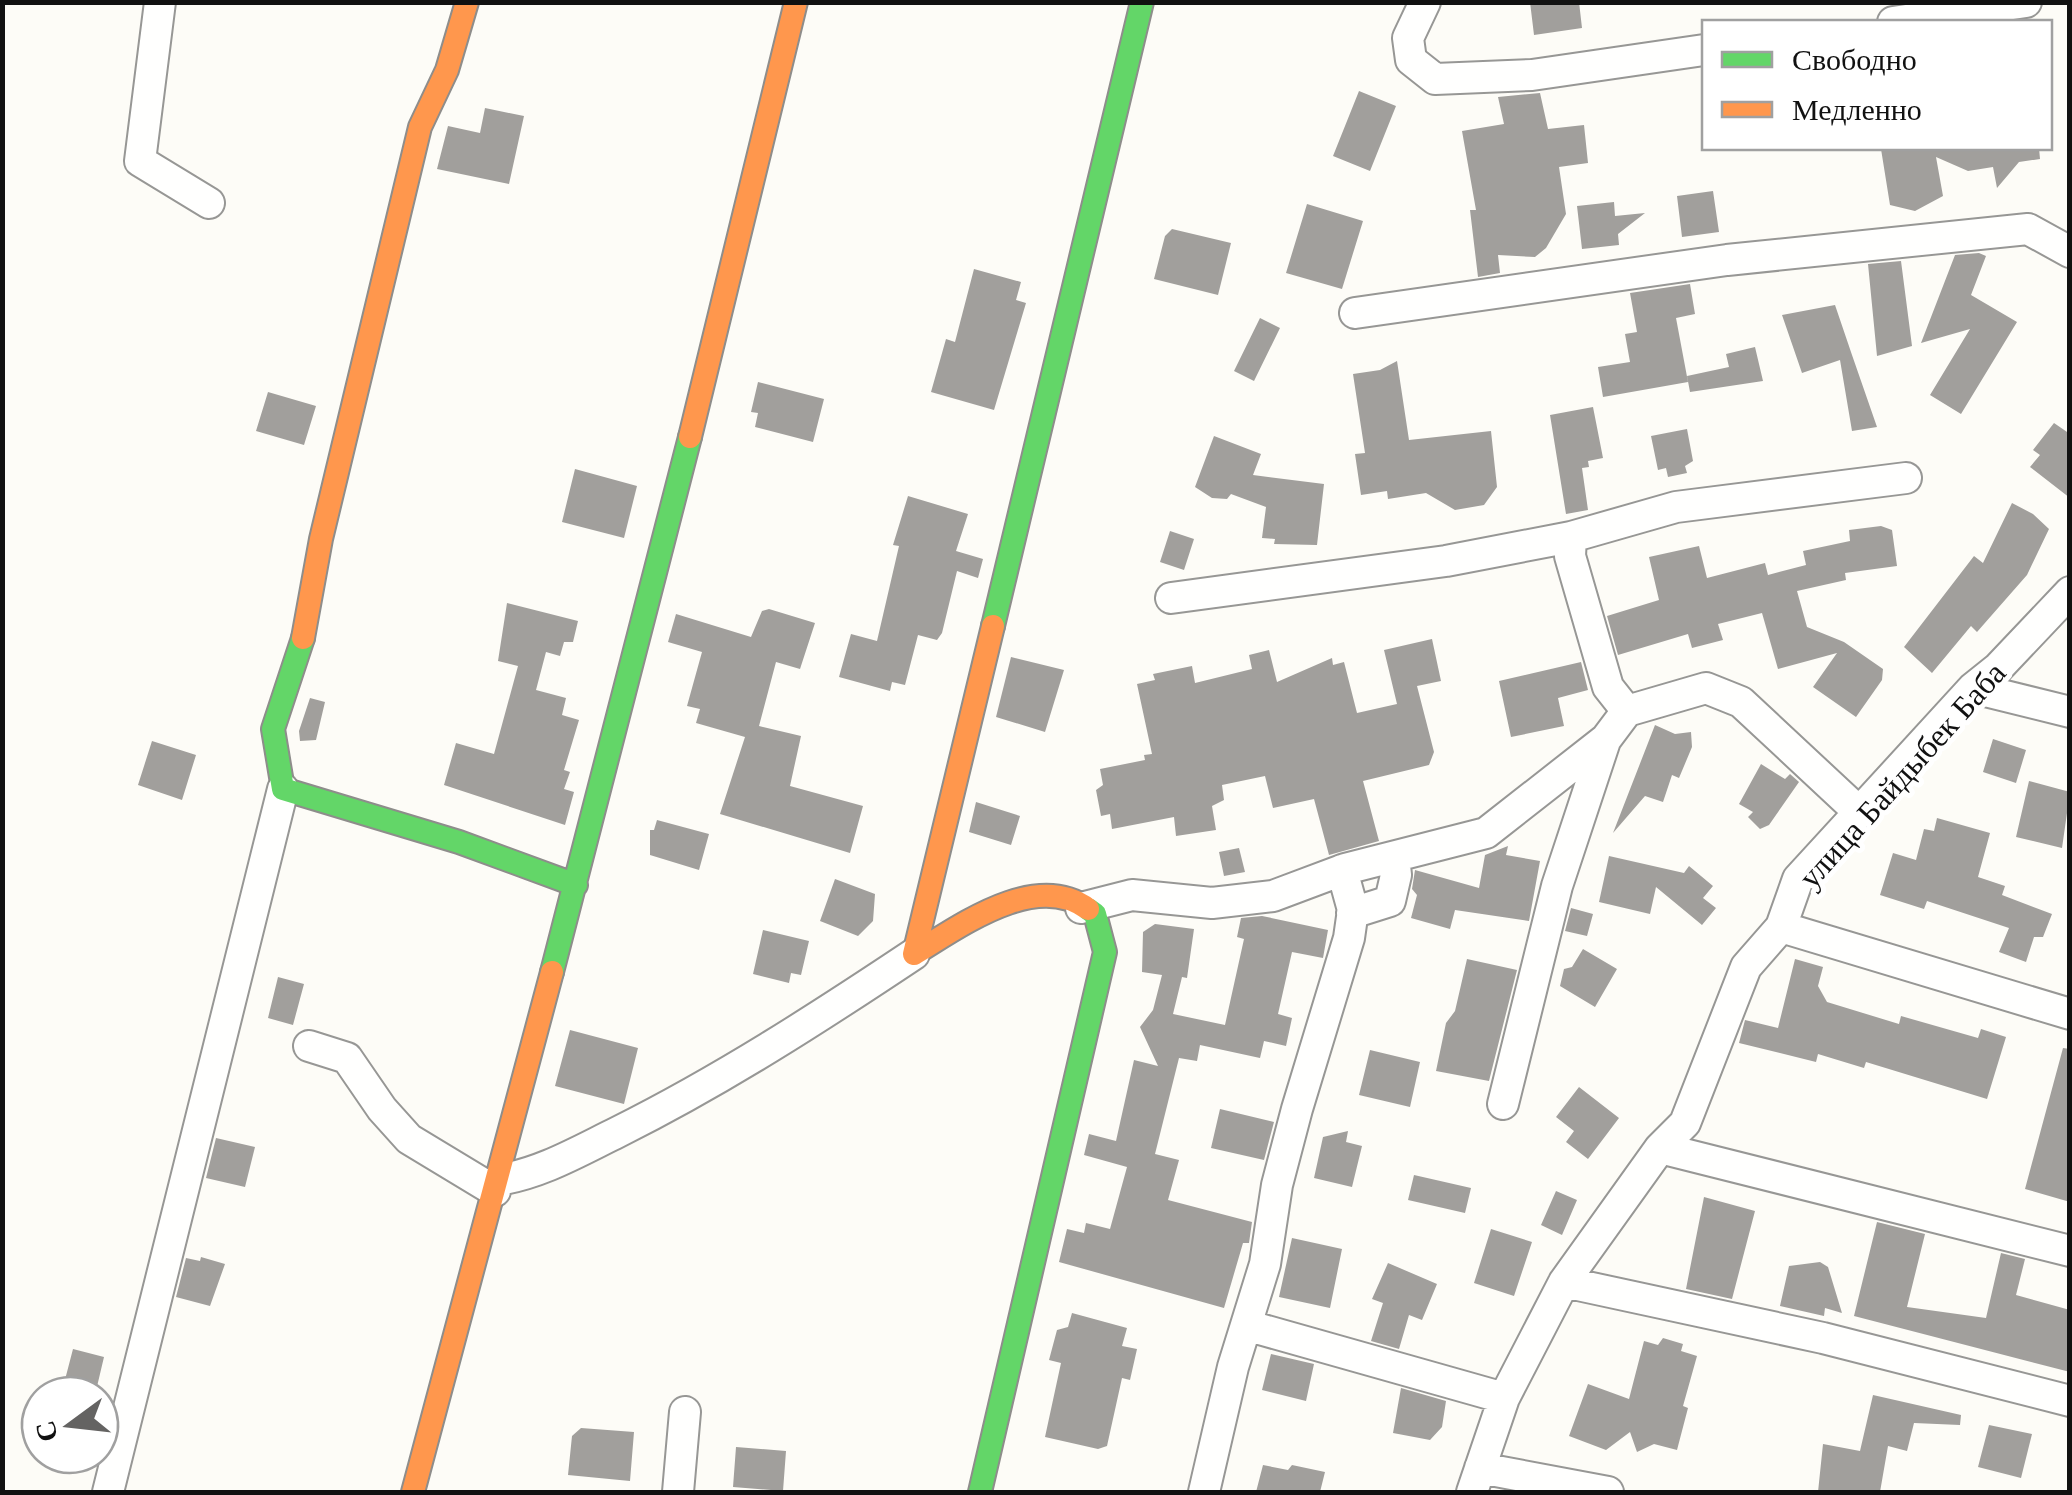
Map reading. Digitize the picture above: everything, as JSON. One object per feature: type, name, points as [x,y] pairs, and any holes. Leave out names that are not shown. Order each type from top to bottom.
[{"type":"street","points":[[160,2],[140,160],[209,204]]},
{"type":"street","points":[[108,1492],[283,788],[272,729],[311,614],[321,539],[420,127],[447,70],[466,2]]},
{"type":"street","points":[[413,1492],[712,364],[796,2]]},
{"type":"street","points":[[914,954],[1142,2]]},
{"type":"street","points":[[1425,2],[1408,38],[1411,60],[1435,79],[1532,75],[1702,50]]},
{"type":"street","points":[[1906,20],[2026,2]]},
{"type":"street","points":[[1355,312],[1728,260],[2028,228],[2070,252]]},
{"type":"street","points":[[1171,598],[1535,547],[1676,506],[1906,478]]},
{"type":"street","points":[[1571,536],[1570,556],[1608,687],[1627,711]]},
{"type":"street","name":"улица Байдыбек Баба","points":[[1476,1480],[1504,1398],[1564,1282],[1660,1148],[1685,1123],[1746,967],[1781,927],[1798,879],[1973,688],[1998,668],[2070,592]]},
{"type":"street","points":[[1081,908],[1132,895],[1212,902],[1273,896],[1342,870],[1486,832],[1619,728],[1627,711],[1706,688],[1741,702],[1860,812]]},
{"type":"street","points":[[1973,688],[2070,712]]},
{"type":"street","points":[[1504,1104],[1557,886],[1606,739]]},
{"type":"street","points":[[283,788],[460,842],[576,884]]},
{"type":"street","points":[[1352,914],[1390,901],[1394,857]]},
{"type":"street","points":[[1204,1492],[1233,1368],[1265,1264],[1277,1185],[1349,938],[1352,914],[1342,870]]},
{"type":"street","points":[[309,1046],[347,1058],[409,1139],[497,1186],[530,1175],[666,1108],[756,1058],[994,906],[1038,898],[1076,900],[1081,908],[1096,914],[1105,952],[980,1492]]},
{"type":"street","points":[[1781,927],[2070,1014]]},
{"type":"street","points":[[1660,1148],[2070,1251]]},
{"type":"street","points":[[1564,1282],[1823,1338],[2070,1401]]},
{"type":"street","points":[[1249,1326],[1504,1398]]},
{"type":"street","points":[[678,1492],[685,1412]]},
{"type":"street","points":[[1476,1480],[1608,1492]]},
{"type":"building","points":[[1530,2],[1579,2],[1582,28],[1534,35]]},
{"type":"building","points":[[1359,91],[1396,106],[1370,171],[1333,156]]},
{"type":"building","points":[[1540,93],[1548,129],[1584,125],[1588,163],[1559,167],[1566,214],[1546,248],[1535,257],[1498,255],[1500,273],[1478,277],[1470,210],[1476,210],[1462,131],[1504,124],[1498,97]]},
{"type":"building","points":[[485,108],[524,116],[509,184],[437,169],[448,126],[480,133]]},
{"type":"building","points":[[1881,150],[2039,150],[2040,159],[2019,162],[1997,188],[1993,167],[1968,171],[1936,157],[1943,196],[1915,211],[1890,205]]},
{"type":"building","points":[[1713,191],[1719,232],[1682,237],[1677,196]]},
{"type":"building","points":[[1614,202],[1615,216],[1645,213],[1618,234],[1619,245],[1582,249],[1577,206]]},
{"type":"building","points":[[1307,204],[1363,221],[1342,289],[1286,273]]},
{"type":"building","points":[[1172,229],[1231,243],[1218,295],[1154,279],[1165,236]]},
{"type":"building","points":[[1955,255],[1986,256],[1971,295],[2017,322],[1961,414],[1930,395],[1970,329],[1921,343]]},
{"type":"building","points":[[1901,261],[1912,346],[1877,356],[1868,264]]},
{"type":"building","points":[[974,269],[1021,282],[1016,300],[1026,303],[994,410],[931,392],[946,339],[955,342]]},
{"type":"building","points":[[1690,284],[1695,314],[1676,318],[1688,382],[1603,397],[1598,367],[1630,362],[1625,334],[1637,332],[1630,293]]},
{"type":"building","points":[[1835,305],[1877,427],[1852,431],[1840,360],[1802,373],[1782,315]]},
{"type":"building","points":[[1260,318],[1280,328],[1254,381],[1234,371]]},
{"type":"building","points":[[1755,347],[1763,381],[1690,392],[1687,376],[1729,367],[1726,354]]},
{"type":"building","points":[[1397,361],[1409,440],[1491,431],[1497,487],[1484,505],[1455,510],[1426,493],[1388,499],[1387,491],[1361,495],[1355,454],[1365,453],[1353,374],[1380,370]]},
{"type":"building","points":[[758,382],[824,399],[813,442],[755,427],[758,413],[751,412]]},
{"type":"building","points":[[268,392],[316,406],[304,445],[256,431]]},
{"type":"building","points":[[1593,407],[1603,458],[1588,461],[1589,467],[1582,468],[1588,510],[1566,514],[1550,415]]},
{"type":"building","points":[[2054,423],[2070,434],[2070,498],[2030,467],[2040,455],[2033,450]]},
{"type":"building","points":[[1687,429],[1693,461],[1685,466],[1687,473],[1668,477],[1666,468],[1658,470],[1651,436]]},
{"type":"building","points":[[1214,436],[1261,454],[1253,475],[1324,484],[1317,545],[1274,544],[1275,539],[1262,538],[1266,507],[1231,494],[1227,499],[1212,498],[1195,487]]},
{"type":"building","points":[[575,469],[637,486],[624,538],[562,522]]},
{"type":"building","points":[[908,496],[968,514],[956,551],[983,559],[978,578],[957,571],[942,633],[937,640],[918,635],[905,685],[892,682],[890,691],[839,677],[851,634],[877,641],[899,546],[893,545]]},
{"type":"building","points":[[2012,503],[2033,514],[2049,529],[2027,575],[1977,632],[1971,626],[1932,673],[1904,647],[1974,556],[1983,563]]},
{"type":"building","points":[[1881,526],[1892,530],[1897,566],[1845,573],[1846,580],[1797,591],[1807,627],[1844,642],[1883,669],[1882,680],[1856,717],[1813,687],[1837,653],[1778,669],[1762,613],[1718,624],[1723,640],[1692,648],[1688,634],[1618,655],[1607,616],[1659,600],[1649,557],[1699,546],[1707,578],[1765,563],[1768,575],[1806,565],[1803,551],[1850,541],[1849,530]]},
{"type":"building","points":[[1170,531],[1194,539],[1184,570],[1160,562]]},
{"type":"building","points":[[507,603],[578,621],[573,642],[564,642],[560,656],[546,652],[536,690],[566,698],[562,715],[579,720],[564,770],[570,772],[564,789],[574,792],[565,825],[444,785],[456,743],[494,754],[518,666],[498,661]]},
{"type":"building","points":[[769,609],[815,623],[800,669],[776,662],[759,726],[801,736],[790,786],[863,806],[850,853],[720,814],[745,737],[696,723],[700,709],[687,706],[702,652],[668,642],[676,614],[751,637],[762,611]]},
{"type":"building","points":[[1432,639],[1441,681],[1417,686],[1434,752],[1429,765],[1363,781],[1379,841],[1329,855],[1314,799],[1273,808],[1265,776],[1222,785],[1224,800],[1212,806],[1216,830],[1176,836],[1174,817],[1112,829],[1110,814],[1101,816],[1096,790],[1103,785],[1100,769],[1145,760],[1144,755],[1152,754],[1137,684],[1155,680],[1153,674],[1192,666],[1195,683],[1252,669],[1249,655],[1269,650],[1277,682],[1332,658],[1333,665],[1344,662],[1357,713],[1397,704],[1384,650]]},
{"type":"building","points":[[1011,657],[1064,670],[1045,732],[996,717]]},
{"type":"building","points":[[1581,662],[1588,690],[1558,698],[1564,726],[1511,737],[1499,681]]},
{"type":"building","points":[[310,698],[325,702],[316,740],[300,741],[299,731]]},
{"type":"building","points":[[1655,725],[1675,734],[1691,732],[1692,747],[1679,778],[1672,775],[1663,802],[1645,796],[1613,833]]},
{"type":"building","points":[[1993,739],[2026,750],[2016,783],[1983,772]]},
{"type":"building","points":[[152,741],[196,755],[182,800],[138,785]]},
{"type":"building","points":[[1761,764],[1785,779],[1790,774],[1799,782],[1769,825],[1760,829],[1748,817],[1753,812],[1739,804]]},
{"type":"building","points":[[2029,781],[2070,792],[2062,848],[2016,837]]},
{"type":"building","points":[[976,802],[1020,816],[1011,845],[969,832]]},
{"type":"building","points":[[1937,818],[1990,833],[1978,877],[2005,886],[2002,895],[2052,914],[2043,937],[2034,937],[2026,962],[1999,952],[2009,928],[1927,901],[1924,909],[1880,895],[1893,853],[1916,860],[1924,829],[1934,831]]},
{"type":"building","points":[[657,820],[709,834],[699,870],[650,855],[650,830],[654,830]]},
{"type":"building","points":[[1508,846],[1506,855],[1540,861],[1529,921],[1455,910],[1450,929],[1411,918],[1417,895],[1412,889],[1415,870],[1479,888],[1485,855]]},
{"type":"building","points":[[1239,848],[1245,872],[1224,876],[1219,852]]},
{"type":"building","points":[[1609,856],[1684,873],[1689,866],[1713,886],[1703,898],[1716,908],[1702,925],[1656,887],[1650,914],[1599,902]]},
{"type":"building","points":[[835,879],[875,894],[873,921],[858,936],[820,921]]},
{"type":"building","points":[[1571,908],[1593,914],[1587,936],[1565,931]]},
{"type":"building","points":[[1262,916],[1328,930],[1323,958],[1292,952],[1278,1014],[1292,1018],[1286,1046],[1264,1041],[1260,1058],[1200,1045],[1197,1061],[1179,1058],[1155,1154],[1179,1160],[1168,1200],[1252,1222],[1249,1243],[1243,1243],[1224,1308],[1059,1262],[1067,1229],[1084,1233],[1086,1223],[1110,1229],[1127,1167],[1084,1155],[1089,1134],[1116,1141],[1134,1060],[1158,1066],[1140,1027],[1153,1010],[1162,975],[1142,972],[1143,932],[1155,924],[1194,929],[1187,978],[1182,977],[1173,1014],[1225,1025],[1244,939],[1237,937],[1241,918]]},
{"type":"building","points":[[763,930],[809,941],[801,975],[791,973],[789,983],[753,974]]},
{"type":"building","points":[[1583,949],[1617,969],[1595,1007],[1560,986],[1564,969],[1572,967]]},
{"type":"building","points":[[1467,959],[1517,970],[1489,1081],[1436,1071],[1446,1023],[1455,1011]]},
{"type":"building","points":[[1795,959],[1823,967],[1818,986],[1827,1002],[1899,1024],[1901,1016],[1978,1038],[1981,1029],[2006,1037],[1987,1099],[1866,1062],[1864,1068],[1818,1054],[1816,1062],[1739,1043],[1745,1020],[1778,1028]]},
{"type":"building","points":[[278,977],[304,984],[293,1025],[268,1018]]},
{"type":"building","points":[[570,1030],[638,1048],[624,1104],[555,1086]]},
{"type":"building","points":[[2063,1048],[2070,1049],[2070,1202],[2025,1189]]},
{"type":"building","points":[[1370,1050],[1420,1062],[1410,1107],[1359,1095]]},
{"type":"building","points":[[1579,1087],[1619,1118],[1588,1159],[1566,1142],[1574,1131],[1556,1117]]},
{"type":"building","points":[[1220,1109],[1274,1122],[1264,1160],[1211,1148]]},
{"type":"building","points":[[1348,1131],[1346,1142],[1362,1146],[1352,1187],[1314,1178],[1323,1137]]},
{"type":"building","points":[[216,1138],[255,1147],[245,1187],[206,1178]]},
{"type":"building","points":[[1414,1175],[1471,1188],[1465,1213],[1408,1200]]},
{"type":"building","points":[[1556,1191],[1577,1200],[1562,1235],[1541,1225]]},
{"type":"building","points":[[1704,1197],[1755,1211],[1732,1299],[1686,1289]]},
{"type":"building","points":[[1877,1222],[1925,1234],[1907,1307],[1986,1318],[2001,1253],[2025,1259],[2016,1295],[2070,1310],[2070,1372],[1854,1316]]},
{"type":"building","points":[[1491,1229],[1532,1242],[1514,1296],[1474,1283]]},
{"type":"building","points":[[1292,1238],[1342,1249],[1330,1308],[1279,1297]]},
{"type":"building","points":[[201,1257],[225,1264],[210,1306],[176,1297],[186,1258],[200,1261]]},
{"type":"building","points":[[1820,1262],[1828,1267],[1842,1313],[1825,1308],[1824,1316],[1780,1306],[1789,1266]]},
{"type":"building","points":[[1388,1263],[1437,1284],[1422,1320],[1409,1315],[1399,1349],[1371,1341],[1383,1303],[1372,1299]]},
{"type":"building","points":[[1072,1313],[1127,1328],[1122,1346],[1137,1349],[1130,1380],[1122,1378],[1107,1446],[1098,1449],[1045,1437],[1061,1363],[1049,1360],[1057,1330],[1068,1327]]},
{"type":"building","points":[[1663,1338],[1683,1344],[1681,1351],[1697,1356],[1683,1406],[1688,1408],[1677,1450],[1654,1444],[1637,1452],[1630,1432],[1606,1450],[1569,1436],[1588,1384],[1629,1399],[1644,1341],[1658,1345]]},
{"type":"building","points":[[73,1349],[104,1357],[100,1375],[66,1375]]},
{"type":"building","points":[[1271,1354],[1314,1364],[1306,1401],[1262,1390]]},
{"type":"building","points":[[1401,1388],[1446,1401],[1442,1427],[1430,1440],[1393,1433]]},
{"type":"building","points":[[1873,1395],[1961,1415],[1960,1425],[1914,1423],[1907,1451],[1888,1446],[1880,1492],[1818,1492],[1823,1444],[1860,1451]]},
{"type":"building","points":[[1989,1425],[2032,1434],[2021,1478],[1978,1467]]},
{"type":"building","points":[[581,1428],[634,1432],[630,1481],[568,1475],[572,1436]]},
{"type":"building","points":[[736,1447],[786,1451],[783,1491],[733,1487]]},
{"type":"building","points":[[1263,1465],[1288,1470],[1292,1465],[1325,1472],[1320,1492],[1256,1492]]},
{"type":"traffic: fast","points":[[993,626],[1142,2]]},
{"type":"traffic: fast","points":[[552,972],[690,437]]},
{"type":"traffic: fast","points":[[303,638],[273,729],[283,789],[459,842],[576,885]]},
{"type":"traffic: fast","points":[[980,1492],[1105,952],[1095,914],[1088,909]]},
{"type":"traffic: slow","points":[[303,638],[321,539],[420,127],[447,70],[467,2]]},
{"type":"traffic: slow","points":[[690,437],[796,2]]},
{"type":"traffic: slow","points":[[993,626],[914,954],[975,918],[1022,899],[1067,899],[1088,909]]},
{"type":"traffic: slow","points":[[413,1492],[552,972]]}]
